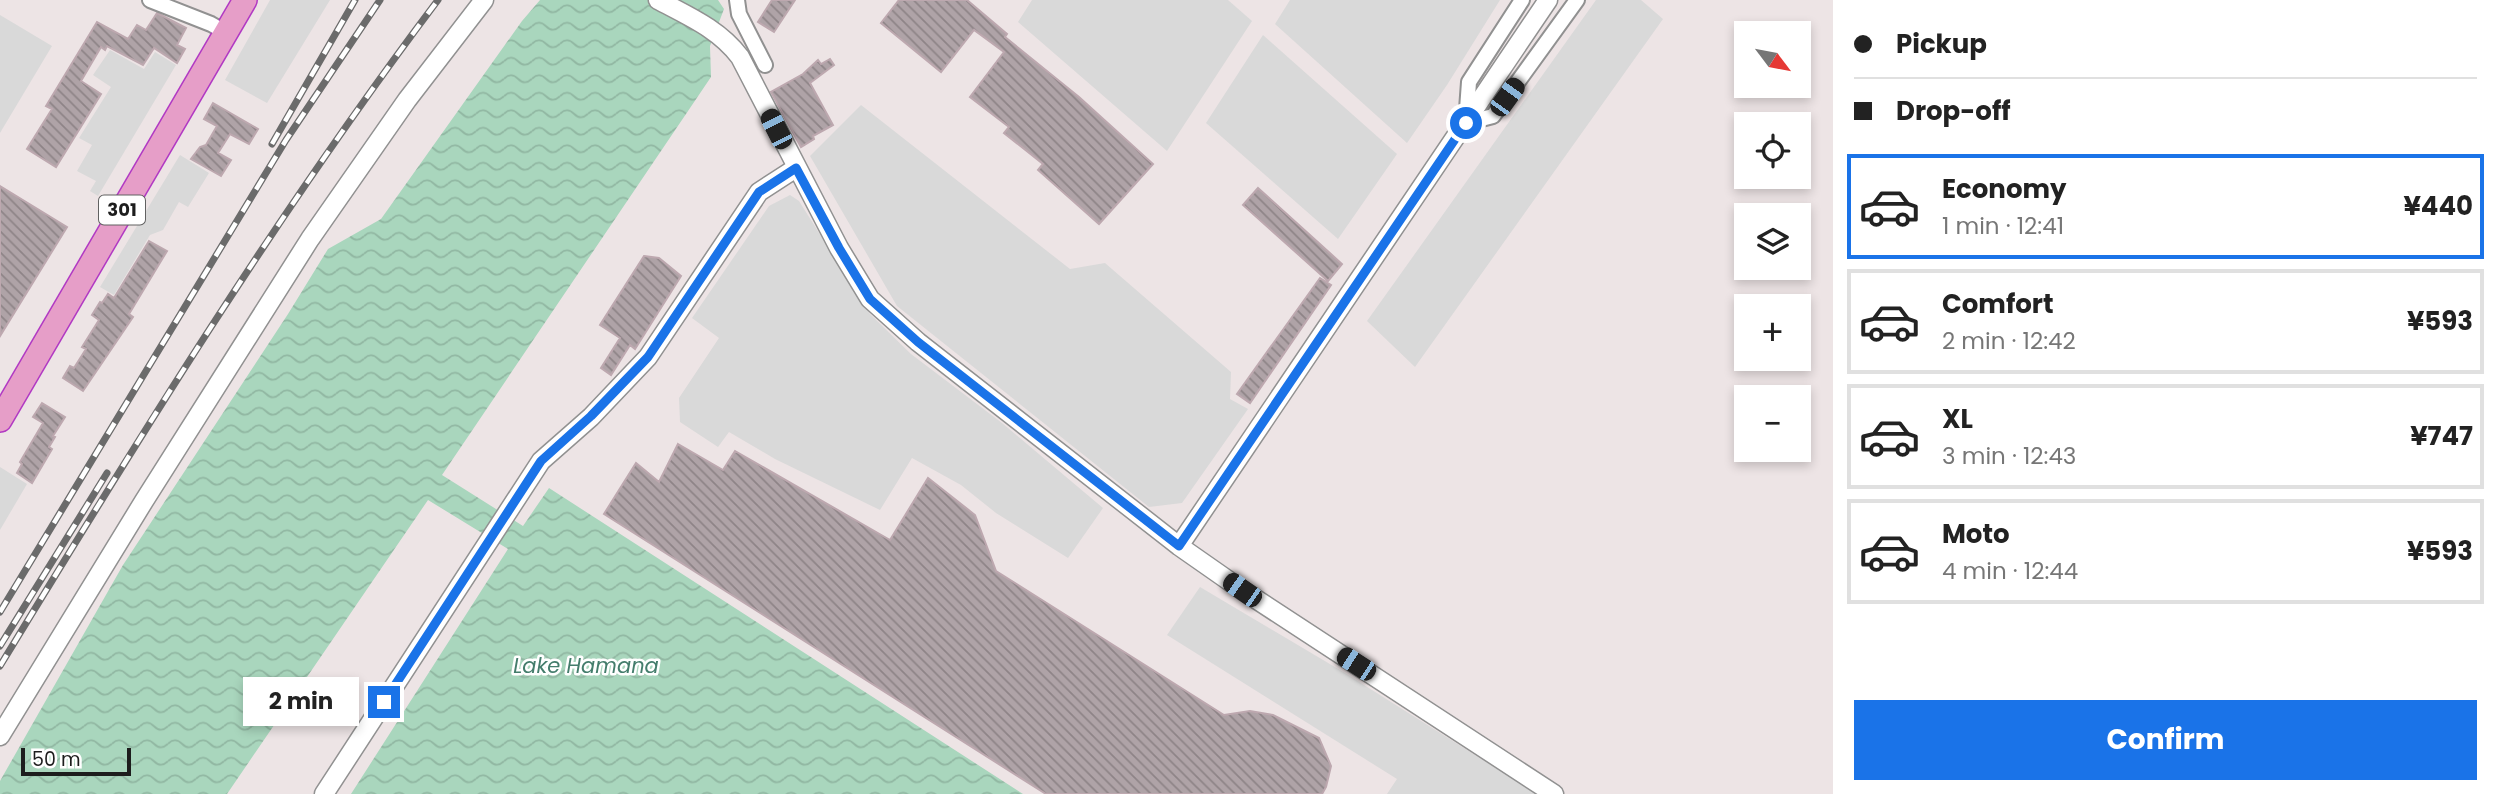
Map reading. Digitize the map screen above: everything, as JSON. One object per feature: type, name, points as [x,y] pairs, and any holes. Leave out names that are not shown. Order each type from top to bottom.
[{"type":"highway","name":"301","points":[[0,420],[245,0]]},
{"type":"street","points":[[150,0],[211,24],[225,33]]},
{"type":"street","points":[[0,736],[137,512],[327,213],[407,100],[484,0]]},
{"type":"street","points":[[658,0],[709,28],[730,44],[740,57],[796,168],[870,299],[918,342],[1179,546],[1554,794]]},
{"type":"street","points":[[737,0],[739,15],[765,65]]},
{"type":"street","points":[[1466,123],[1469,82],[1522,0]]},
{"type":"street","points":[[1179,546],[1548,0]]},
{"type":"street","points":[[1466,123],[1493,117],[1577,0]]},
{"type":"street","points":[[324,794],[541,461],[591,416],[648,357],[759,192],[796,168]]},
{"type":"shaded area","points":[[270,0],[330,0],[267,103],[225,80]]},
{"type":"shaded area","points":[[1032,0],[1228,0],[1252,21],[1167,151],[1018,22]]},
{"type":"shaded area","points":[[1290,0],[1500,0],[1407,143],[1275,24]]},
{"type":"shaded area","points":[[1596,0],[1641,0],[1663,19],[1415,367],[1367,321]]},
{"type":"shaded area","points":[[0,15],[52,46],[0,133]]},
{"type":"shaded area","points":[[1263,35],[1397,154],[1338,239],[1206,123]]},
{"type":"shaded area","points":[[110,50],[144,69],[155,52],[176,65],[98,196],[90,191],[96,181],[77,171],[92,145],[79,138],[111,87],[93,75]]},
{"type":"shaded area","points":[[861,105],[1070,269],[1105,263],[1231,372],[1230,399],[1248,409],[1182,503],[1149,507],[897,306],[810,156]]},
{"type":"shaded area","points":[[180,155],[209,173],[188,207],[179,202],[163,230],[150,235],[114,295],[100,287]]},
{"type":"shaded area","points":[[790,195],[799,201],[870,314],[911,354],[1002,423],[1103,508],[1068,558],[996,513],[961,485],[912,458],[880,510],[775,459],[729,432],[718,447],[680,422],[679,398],[719,338],[692,318],[769,206]]},
{"type":"shaded area","points":[[0,467],[27,484],[0,530]]},
{"type":"shaded area","points":[[1200,587],[1345,673],[1537,794],[1387,794],[1397,779],[1167,635]]},
{"type":"water","name":"Lake Hamana","points":[[540,0],[718,0],[724,9],[710,46],[711,77],[442,475],[523,526],[549,488],[1023,794],[351,794],[508,549],[428,500],[227,794],[0,794],[0,781],[123,565],[328,249],[381,219],[522,21]]},
{"type":"building","points":[[772,0],[795,0],[774,32],[758,22]]},
{"type":"building","points":[[899,0],[967,0],[1007,34],[1005,37],[1079,97],[1153,164],[1099,224],[1038,170],[1043,164],[1004,133],[1009,127],[970,97],[1004,52],[974,30],[941,72],[881,23]]},
{"type":"building","points":[[157,13],[186,28],[177,45],[185,49],[177,63],[154,48],[143,65],[107,46],[105,50],[101,47],[81,81],[101,94],[56,167],[27,149],[52,109],[46,106],[97,22],[128,39],[137,25],[146,30]]},
{"type":"building","points":[[830,59],[834,65],[810,83],[833,125],[813,136],[814,139],[801,147],[771,92],[803,74],[818,60],[821,64]]},
{"type":"building","points":[[213,103],[258,129],[249,144],[230,134],[218,153],[231,160],[221,176],[191,159],[200,147],[206,145],[217,126],[204,119]]},
{"type":"building","points":[[0,186],[67,227],[0,336]]},
{"type":"building","points":[[1258,188],[1342,264],[1328,281],[1243,205]]},
{"type":"building","points":[[149,241],[167,251],[129,314],[133,317],[83,391],[63,378],[70,366],[74,368],[86,349],[82,347],[99,320],[92,315],[100,302],[102,303],[108,294],[114,298]]},
{"type":"building","points":[[644,256],[659,258],[681,276],[635,349],[630,345],[611,375],[601,368],[620,338],[600,325]]},
{"type":"building","points":[[1320,278],[1331,285],[1250,403],[1237,394]]},
{"type":"building","points":[[42,403],[65,417],[53,436],[55,437],[49,447],[52,449],[32,483],[17,473],[22,464],[20,462],[43,423],[33,417]]},
{"type":"building","points":[[678,444],[723,470],[735,451],[890,540],[928,478],[975,515],[996,571],[1224,715],[1250,711],[1273,715],[1319,738],[1331,766],[1326,787],[1322,794],[1046,794],[604,514],[636,463],[659,482]]},
{"type":"railway","points":[[272,144],[355,0]]},
{"type":"railway","points":[[0,612],[286,140],[380,0]]},
{"type":"railway","points":[[0,666],[157,411],[265,244],[438,0]]},
{"type":"railway","points":[[0,646],[107,473]]},
{"type":"route","points":[[384,702],[541,461],[591,416],[648,357],[759,192],[796,168],[870,299],[918,342],[1179,546],[1211,495],[1466,123]]}]
